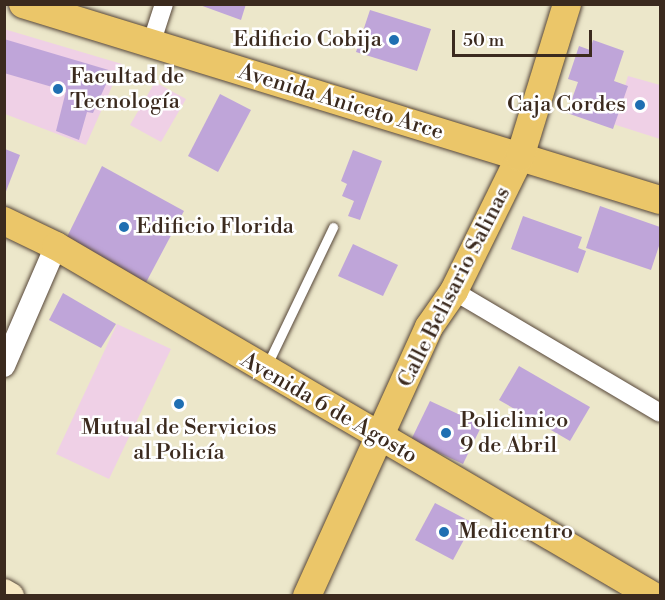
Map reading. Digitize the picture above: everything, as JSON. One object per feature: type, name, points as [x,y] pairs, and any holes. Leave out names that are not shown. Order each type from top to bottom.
[{"type":"main road","name":"Avenida Aniceto Arce","points":[[22,4],[660,200]]},
{"type":"main road","name":"Calle Belisario Salinas","points":[[308,596],[429,327],[454,291],[520,157],[567,4]]},
{"type":"main road","name":"Avenida 6 de Agosto","points":[[4,221],[56,246],[652,596]]},
{"type":"main road","points":[[439,332],[454,291]]},
{"type":"main road","points":[[4,592],[11,596]]},
{"type":"street","points":[[152,44],[164,4]]},
{"type":"street","points":[[4,366],[56,246]]},
{"type":"street","points":[[454,291],[660,413]]},
{"type":"lane","points":[[265,370],[333,227]]},
{"type":"shaded area","name":"Facultad de Tecnología","points":[[4,29],[122,64],[86,145],[5,114]]},
{"type":"shaded area","name":"Caja Cordes","points":[[628,76],[660,85],[660,139],[613,124]]},
{"type":"shaded area","points":[[155,82],[186,99],[161,142],[130,125]]},
{"type":"shaded area","points":[[117,324],[171,349],[109,479],[56,454]]},
{"type":"building","points":[[197,4],[246,4],[241,20]]},
{"type":"building","name":"Edificio Cobija","points":[[370,10],[431,29],[417,71],[356,52]]},
{"type":"building","points":[[4,39],[112,71],[93,113],[87,112],[79,140],[56,131],[66,91],[4,73]]},
{"type":"building","points":[[593,40],[624,51],[614,81],[628,86],[613,129],[567,113],[578,82],[568,79],[579,46],[590,50]]},
{"type":"building","points":[[220,94],[251,110],[218,172],[188,156]]},
{"type":"building","points":[[5,149],[20,155],[5,194]]},
{"type":"building","points":[[353,150],[382,161],[360,220],[348,216],[354,201],[342,196],[347,184],[341,181]]},
{"type":"building","name":"Edificio Florida","points":[[102,166],[184,211],[142,290],[64,243]]},
{"type":"building","points":[[600,206],[660,227],[660,243],[651,270],[586,248]]},
{"type":"building","points":[[523,216],[582,237],[578,248],[586,251],[578,273],[511,249]]},
{"type":"building","points":[[353,244],[398,265],[383,296],[338,276]]},
{"type":"building","points":[[63,293],[116,324],[101,348],[49,320]]},
{"type":"building","points":[[519,366],[590,407],[570,441],[499,400]]},
{"type":"building","name":"Policlinico 9 de Abril","points":[[430,401],[482,425],[463,464],[411,440]]},
{"type":"building","name":"Medicentro","points":[[435,503],[473,523],[453,560],[415,540]]},
{"type":"place","name":"Edificio Cobija","points":[[394,40]]},
{"type":"place","name":"Facultad de Tecnología","points":[[58,89]]},
{"type":"place","name":"Caja Cordes","points":[[640,105]]},
{"type":"place","name":"Edificio Florida","points":[[124,227]]},
{"type":"place","name":"Mutual de Servicios al Policía","points":[[179,404]]},
{"type":"place","name":"Policlinico 9 de Abril","points":[[446,433]]},
{"type":"place","name":"Medicentro","points":[[444,532]]}]
